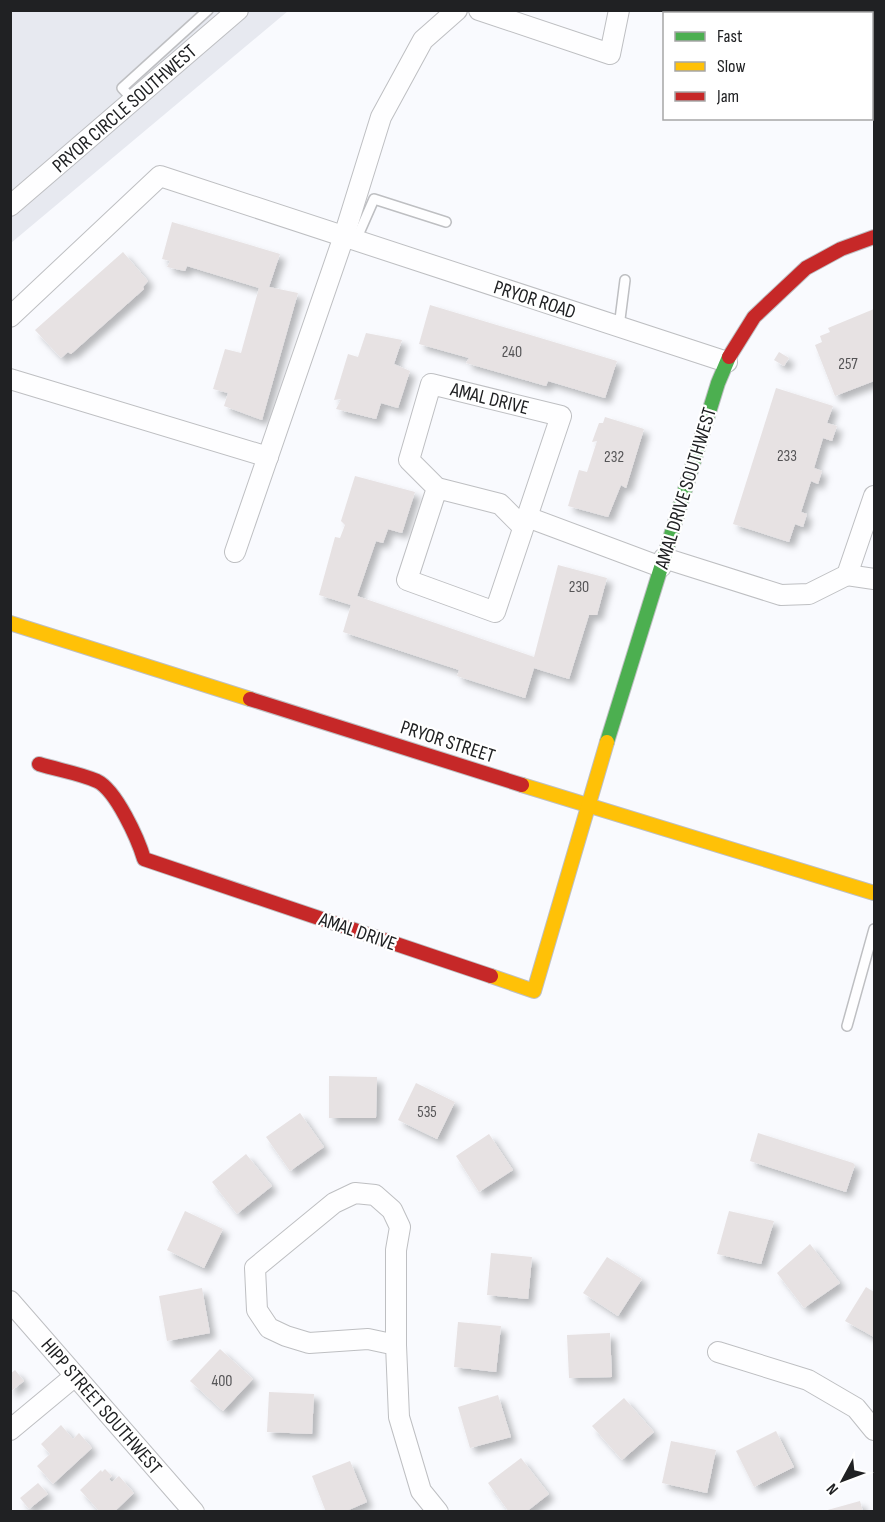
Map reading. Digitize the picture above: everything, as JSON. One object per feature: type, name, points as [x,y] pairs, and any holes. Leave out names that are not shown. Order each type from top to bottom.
[{"type":"street","name":"PRYOR CIRCLE SOUTHWEST","points":[[10,206],[238,10]]},
{"type":"street","points":[[235,552],[350,238],[381,117],[423,40],[458,10]]},
{"type":"street","points":[[479,10],[609,54],[619,10]]},
{"type":"street","name":"PRYOR ROAD","points":[[10,317],[160,176],[727,362]]},
{"type":"street","name":"AMAL DRIVE SOUTHWEST","points":[[587,805],[718,383],[734,347],[754,317],[806,268],[841,249],[874,237]]},
{"type":"street","points":[[10,379],[268,457]]},
{"type":"street","name":"AMAL DRIVE","points":[[430,384],[561,416],[525,522],[495,612],[407,580],[437,488],[409,460],[430,384]]},
{"type":"street","points":[[437,488],[500,504],[525,522],[781,595],[809,594],[847,575],[874,579]]},
{"type":"street","points":[[847,575],[874,496]]},
{"type":"street","name":"PRYOR STREET","points":[[10,623],[874,894]]},
{"type":"street","name":"AMAL DRIVE","points":[[39,765],[99,782],[121,807],[139,842],[144,859],[534,991],[587,805]]},
{"type":"street","points":[[396,1345],[368,1339],[309,1343],[269,1328],[257,1310],[255,1268],[334,1203],[355,1193],[375,1195],[392,1210],[400,1227],[396,1250],[399,1417],[421,1491],[438,1512]]},
{"type":"street","name":"HIPP STREET SOUTHWEST","points":[[10,1301],[194,1512]]},
{"type":"street","points":[[718,1352],[808,1380],[856,1408],[874,1430]]},
{"type":"street","points":[[10,1430],[75,1376]]},
{"type":"lane","points":[[134,100],[122,88],[208,10]]},
{"type":"lane","points":[[350,238],[374,198],[446,222]]},
{"type":"lane","points":[[620,327],[625,280]]},
{"type":"lane","points":[[847,1026],[874,929]]},
{"type":"shaded area","points":[[11,11],[288,11],[11,243]]},
{"type":"building","points":[[172,222],[280,254],[269,287],[298,293],[262,420],[224,406],[228,393],[213,389],[225,349],[241,353],[259,288],[187,266],[185,271],[167,267],[170,261],[162,259]]},
{"type":"building","points":[[123,252],[148,281],[144,289],[71,354],[68,352],[61,358],[35,330]]},
{"type":"building","points":[[430,305],[617,361],[605,398],[548,381],[546,386],[466,363],[469,358],[419,344]]},
{"type":"building","points":[[874,309],[874,381],[835,396],[815,345],[822,342],[820,336],[830,332],[828,328]]},
{"type":"building","points":[[366,333],[402,340],[394,364],[410,371],[398,408],[381,403],[376,419],[336,409],[341,399],[334,400],[348,354],[358,357]]},
{"type":"building","points":[[779,352],[789,358],[784,366],[774,360]]},
{"type":"building","points":[[776,388],[833,406],[827,423],[837,426],[832,441],[823,438],[814,468],[822,471],[818,484],[811,481],[801,512],[807,514],[803,527],[795,524],[789,542],[733,524]]},
{"type":"building","points":[[605,417],[644,429],[626,488],[621,485],[608,517],[568,506],[579,470],[587,472],[597,441],[592,442],[599,423],[603,423]]},
{"type":"building","points":[[355,476],[415,492],[402,533],[388,529],[383,543],[376,541],[357,596],[534,657],[558,565],[607,578],[597,615],[589,615],[569,679],[534,668],[525,698],[457,676],[459,670],[343,632],[351,605],[319,595],[335,537],[340,538],[345,525],[341,521]]},
{"type":"building","points":[[329,1076],[377,1077],[376,1118],[329,1118]]},
{"type":"building","points":[[416,1083],[455,1102],[437,1139],[398,1120]]},
{"type":"building","points":[[300,1113],[324,1147],[290,1171],[266,1137]]},
{"type":"building","points":[[758,1133],[853,1163],[855,1165],[846,1192],[750,1161]]},
{"type":"building","points":[[489,1134],[513,1170],[479,1192],[456,1156]]},
{"type":"building","points":[[246,1154],[272,1186],[237,1214],[212,1182]]},
{"type":"building","points":[[185,1211],[223,1229],[204,1268],[167,1250]]},
{"type":"building","points":[[729,1211],[774,1221],[761,1264],[717,1254]]},
{"type":"building","points":[[810,1244],[840,1283],[804,1308],[777,1273]]},
{"type":"building","points":[[491,1253],[532,1257],[528,1299],[487,1295]]},
{"type":"building","points":[[607,1257],[642,1279],[618,1316],[583,1293]]},
{"type":"building","points":[[866,1287],[874,1292],[874,1337],[845,1321]]},
{"type":"building","points":[[202,1288],[210,1333],[167,1341],[159,1296]]},
{"type":"building","points":[[458,1322],[501,1326],[496,1372],[454,1367]]},
{"type":"building","points":[[610,1333],[612,1377],[569,1378],[567,1335]]},
{"type":"building","points":[[220,1349],[253,1379],[223,1411],[190,1381]]},
{"type":"building","points":[[15,1370],[24,1381],[10,1392],[10,1374]]},
{"type":"building","points":[[269,1392],[314,1394],[312,1434],[267,1432]]},
{"type":"building","points":[[498,1395],[511,1437],[470,1448],[458,1407]]},
{"type":"building","points":[[624,1398],[654,1432],[622,1460],[592,1426]]},
{"type":"building","points":[[61,1425],[73,1439],[79,1433],[92,1448],[53,1484],[37,1466],[50,1454],[41,1444]]},
{"type":"building","points":[[776,1431],[794,1467],[754,1487],[736,1451]]},
{"type":"building","points":[[671,1441],[716,1450],[707,1493],[662,1483]]},
{"type":"building","points":[[521,1458],[549,1494],[526,1512],[509,1512],[488,1483]]},
{"type":"building","points":[[350,1461],[367,1502],[344,1512],[326,1512],[312,1476]]},
{"type":"building","points":[[105,1469],[112,1476],[109,1479],[112,1482],[119,1476],[134,1493],[114,1512],[100,1512],[80,1490],[101,1470],[102,1472]]},
{"type":"building","points":[[38,1483],[48,1494],[29,1509],[20,1498]]},
{"type":"building","points":[[860,1501],[863,1512],[824,1512],[824,1511]]},
{"type":"traffic: fast","points":[[607,742],[718,383],[729,357]]},
{"type":"traffic: slow","points":[[10,623],[250,699]]},
{"type":"traffic: slow","points":[[491,976],[534,991],[607,742]]},
{"type":"traffic: slow","points":[[522,785],[874,893]]},
{"type":"traffic: jam","points":[[729,357],[754,317],[806,268],[841,249],[874,237]]},
{"type":"traffic: jam","points":[[250,699],[522,785]]},
{"type":"traffic: jam","points":[[39,764],[90,778],[104,786],[119,804],[144,859],[491,976]]}]
